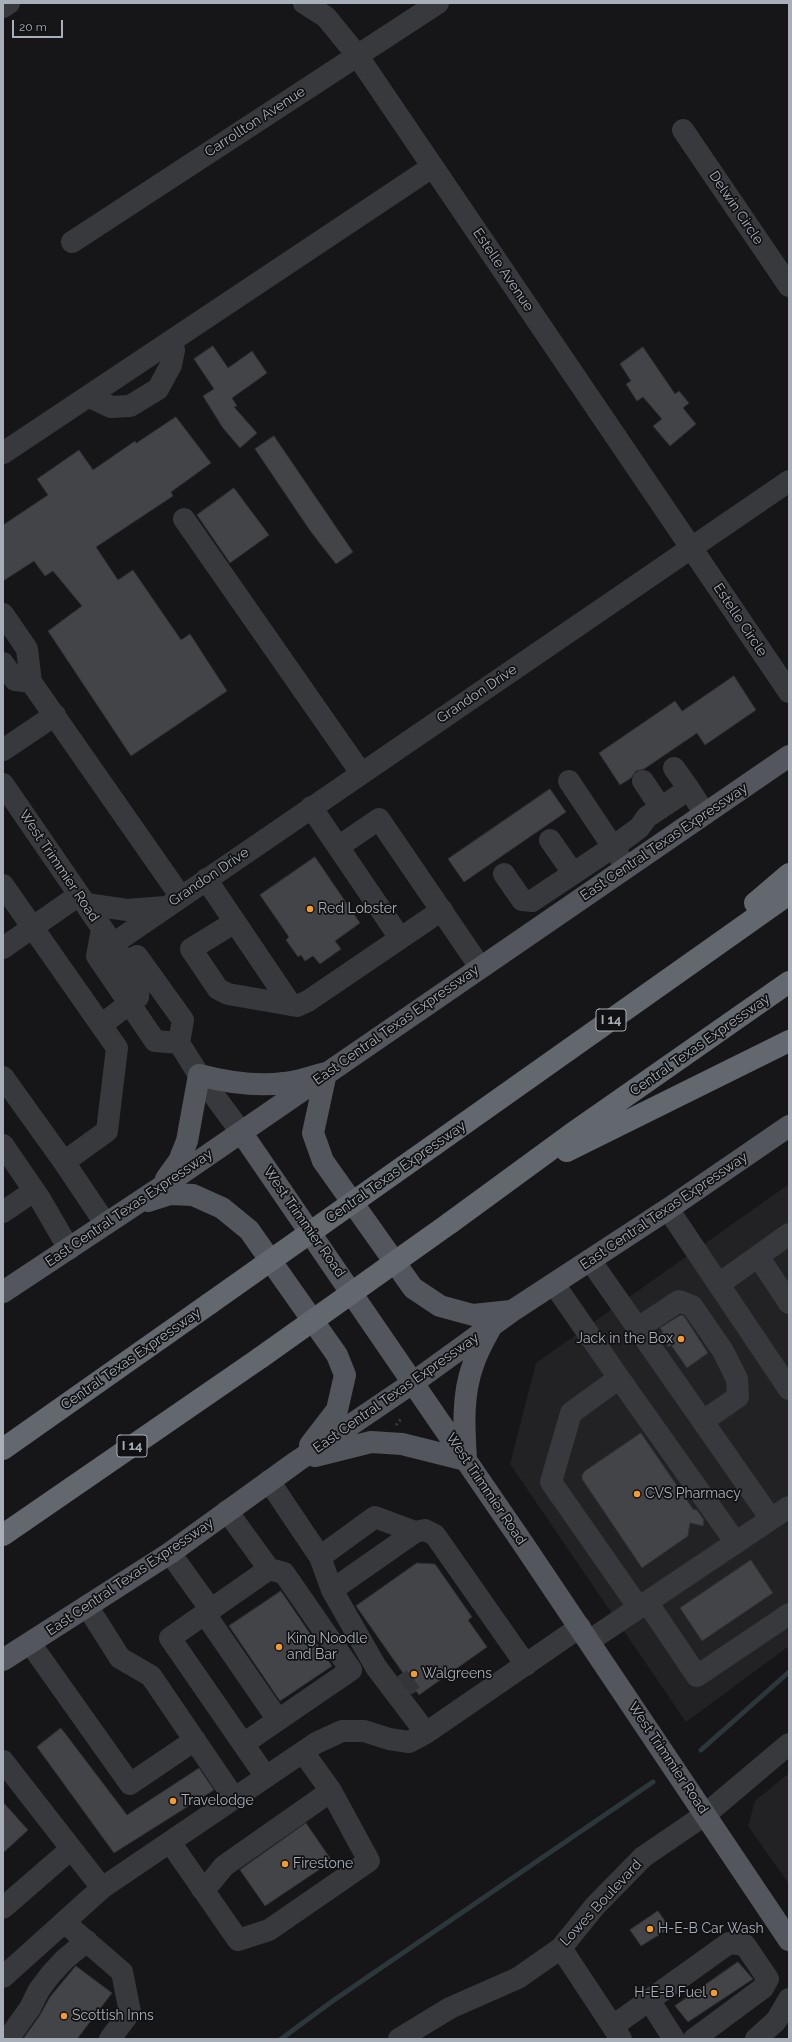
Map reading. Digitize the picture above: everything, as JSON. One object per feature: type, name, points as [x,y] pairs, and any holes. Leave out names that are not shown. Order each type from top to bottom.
[{"type":"highway","points":[[727,938],[747,909],[789,874]]},
{"type":"highway","name":"Central Texas Expressway","points":[[3,1449],[789,894]]},
{"type":"highway","name":"Central Texas Expressway","points":[[3,1535],[260,1358],[789,982]]},
{"type":"highway","points":[[517,1174],[624,1124],[789,1041]]},
{"type":"main road","name":"East Central Texas Expressway","points":[[3,1292],[160,1188],[789,756]]},
{"type":"main road","points":[[160,1188],[179,1161],[187,1141],[199,1075],[221,1081],[262,1084],[285,1083],[326,1073],[313,1133],[323,1161],[413,1288],[440,1306],[473,1315],[512,1311]]},
{"type":"main road","name":"East Central Texas Expressway","points":[[3,1660],[170,1553],[296,1462],[414,1382],[512,1311],[668,1209],[789,1126]]},
{"type":"main road","name":"West Trimmier Road","points":[[241,1132],[414,1382],[706,1814],[789,1940]]},
{"type":"main road","points":[[128,1208],[170,1194],[193,1195],[222,1208],[250,1230],[338,1355],[345,1375],[337,1410],[296,1462]]},
{"type":"main road","points":[[296,1462],[371,1442],[402,1444],[466,1460],[464,1429],[465,1399],[473,1365],[491,1327]]},
{"type":"street","points":[[3,7],[10,3]]},
{"type":"street","name":"Estelle Avenue","points":[[304,3],[326,18],[357,55],[691,548]]},
{"type":"street","name":"Carrollton Avenue","points":[[72,242],[438,3]]},
{"type":"street","name":"Delwin Circle","points":[[683,130],[789,286]]},
{"type":"street","points":[[3,453],[432,167]]},
{"type":"street","points":[[88,396],[111,407],[130,406],[158,388],[171,365],[174,350],[168,343]]},
{"type":"street","name":"Grandon Drive","points":[[123,937],[789,481]]},
{"type":"street","points":[[184,520],[361,773]]},
{"type":"street","name":"Estelle Circle","points":[[691,548],[789,692]]},
{"type":"street","points":[[3,614],[27,649],[31,682],[55,716],[173,902]]},
{"type":"street","points":[[3,663],[15,680],[31,682]]},
{"type":"street","points":[[3,750],[55,716]]},
{"type":"street","points":[[674,768],[705,814]]},
{"type":"street","points":[[569,781],[626,867]]},
{"type":"street","points":[[643,781],[661,808]]},
{"type":"street","name":"West Trimmier Road","points":[[3,784],[102,929],[123,937]]},
{"type":"street","points":[[504,874],[522,900],[532,901],[613,847],[639,828],[647,817],[689,789]]},
{"type":"street","points":[[311,807],[400,938]]},
{"type":"street","points":[[338,847],[379,819],[480,967]]},
{"type":"street","points":[[550,840],[573,873]]},
{"type":"street","points":[[206,879],[291,1004]]},
{"type":"street","points":[[3,885],[117,1048],[107,1131],[64,1162]]},
{"type":"street","points":[[3,948],[33,927],[83,900]]},
{"type":"street","name":"Grandon Drive","points":[[83,900],[128,910],[173,902]]},
{"type":"street","points":[[532,901],[546,922]]},
{"type":"street","points":[[235,922],[191,949],[218,989],[228,994],[297,1006],[308,1001],[442,910]]},
{"type":"street","name":"West Trimmier Road","points":[[102,929],[97,956],[155,1041],[179,1043],[199,1075],[241,1132]]},
{"type":"street","points":[[123,937],[183,1020],[179,1043]]},
{"type":"street","points":[[100,1025],[129,1003]]},
{"type":"street","points":[[3,1077],[64,1162],[105,1223]]},
{"type":"street","points":[[3,1145],[34,1191],[69,1248]]},
{"type":"street","points":[[3,1212],[34,1191]]},
{"type":"street","points":[[668,1209],[789,1389]]},
{"type":"street","points":[[719,1284],[789,1234]]},
{"type":"street","points":[[758,1256],[789,1303]]},
{"type":"street","points":[[590,1260],[771,1519]]},
{"type":"street","points":[[554,1284],[736,1543]]},
{"type":"street","points":[[638,1328],[679,1300],[692,1306],[723,1351],[737,1379],[738,1397],[703,1421]]},
{"type":"street","points":[[619,1378],[571,1413],[551,1482],[697,1676],[789,1614]]},
{"type":"street","points":[[268,1482],[320,1557],[332,1590],[376,1667],[421,1726]]},
{"type":"street","points":[[3,1978],[102,1888],[316,1743],[342,1731],[364,1731],[389,1739],[409,1742],[421,1726],[526,1665],[643,1605],[789,1507]]},
{"type":"street","points":[[227,1511],[268,1569],[284,1573],[351,1670],[243,1744]]},
{"type":"street","points":[[320,1557],[375,1517],[415,1532]]},
{"type":"street","points":[[332,1590],[415,1532],[425,1530],[435,1535],[526,1665]]},
{"type":"street","points":[[170,1553],[278,1720]]},
{"type":"street","points":[[266,1777],[170,1638],[268,1569]]},
{"type":"street","points":[[87,1606],[120,1658],[151,1676],[234,1798]]},
{"type":"street","points":[[30,1643],[130,1784],[195,1740]]},
{"type":"street","points":[[376,1667],[392,1670],[398,1677]]},
{"type":"street","points":[[411,1694],[416,1702],[421,1726]]},
{"type":"street","name":"Lowes Boulevard","points":[[399,2039],[450,2008],[518,1978],[560,1948],[594,1906],[643,1857],[706,1814],[789,1744]]},
{"type":"street","points":[[170,1842],[238,1940],[269,1930],[369,1861],[331,1791],[303,1752]]},
{"type":"street","points":[[4,1763],[102,1888]]},
{"type":"street","points":[[202,1889],[211,1882],[224,1866],[331,1791]]},
{"type":"street","points":[[3,1908],[71,1849]]},
{"type":"street","points":[[64,1922],[122,1972],[130,2012],[110,2039]]},
{"type":"street","points":[[8,2039],[30,2008],[39,1990],[51,1974],[65,1959],[87,1941]]},
{"type":"street","points":[[560,1948],[617,2032],[649,2000],[729,1943],[745,1945],[768,1978],[763,1988],[696,2038]]},
{"type":"street","points":[[756,2039],[783,2019],[789,1999]]},
{"type":"street","points":[[649,2000],[674,2039]]},
{"type":"street","points":[[747,2000],[783,2019]]},
{"type":"shaded area","points":[[789,1184],[789,1646],[686,1722],[510,1464],[536,1363]]},
{"type":"shaded area","points":[[789,1773],[789,1884],[748,1826],[755,1801]]},
{"type":"building","points":[[213,346],[228,368],[252,351],[267,373],[232,398],[237,406],[234,407],[257,433],[240,448],[223,428],[203,396],[214,389],[194,359]]},
{"type":"building","points":[[643,347],[675,394],[679,391],[689,403],[683,408],[696,424],[670,446],[653,426],[662,419],[643,397],[637,401],[626,384],[631,381],[620,364]]},
{"type":"building","points":[[176,417],[211,463],[171,492],[173,496],[96,547],[118,580],[133,570],[181,640],[190,634],[227,691],[131,756],[48,631],[82,606],[53,571],[45,576],[34,561],[3,581],[3,525],[48,495],[37,479],[79,450],[93,470],[135,441],[136,443]]},
{"type":"building","points":[[274,436],[353,552],[336,564],[311,532],[255,449]]},
{"type":"building","points":[[234,488],[269,535],[230,563],[197,515]]},
{"type":"building","points":[[734,676],[756,710],[705,745],[697,733],[644,769],[636,771],[631,778],[620,785],[599,753],[675,701],[682,711]]},
{"type":"building","points":[[550,789],[566,812],[464,882],[448,859]]},
{"type":"building","name":"Red Lobster","points":[[315,857],[360,923],[335,941],[341,949],[320,964],[313,956],[305,961],[301,955],[298,957],[286,940],[289,937],[260,895]]},
{"type":"building","name":"Jack in the Box","points":[[681,1315],[684,1316],[708,1353],[687,1368],[671,1345],[668,1347],[659,1334],[663,1332],[660,1328]]},
{"type":"building","name":"CVS Pharmacy","points":[[641,1433],[693,1509],[697,1510],[704,1520],[703,1526],[690,1523],[688,1536],[642,1568],[582,1479],[582,1475],[585,1471]]},
{"type":"building","points":[[751,1560],[773,1593],[702,1641],[680,1608]]},
{"type":"building","name":"Walgreens","points":[[417,1563],[435,1564],[472,1617],[468,1620],[487,1647],[419,1695],[416,1691],[412,1694],[398,1676],[403,1673],[356,1606]]},
{"type":"building","name":"King Noodle and Bar","points":[[281,1591],[332,1666],[280,1701],[229,1626]]},
{"type":"building","name":"Travelodge","points":[[61,1728],[127,1815],[199,1768],[214,1790],[114,1853],[37,1747]]},
{"type":"building","points":[[3,1802],[28,1830],[3,1853]]},
{"type":"building","name":"Firestone","points":[[306,1823],[332,1861],[265,1906],[240,1870]]},
{"type":"building","name":"H-E-B Car Wash","points":[[658,1911],[670,1928],[641,1946],[630,1930]]},
{"type":"building","name":"H-E-B Fuel","points":[[738,1962],[753,1979],[688,2022],[675,2006]]},
{"type":"building","name":"Scottish Inns","points":[[76,1966],[112,1993],[77,2039],[23,2039],[40,2015],[50,1997]]},
{"type":"waterway","points":[[701,1750],[789,1672]]},
{"type":"waterway","points":[[281,2039],[334,2000],[653,1782]]},
{"type":"tunnel","points":[[398,1677],[411,1694]]},
{"type":"place","name":"Red Lobster","points":[[310,909]]},
{"type":"place","name":"Jack in the Box","points":[[681,1339]]},
{"type":"place","name":"CVS Pharmacy","points":[[637,1494]]},
{"type":"place","name":"King Noodle and Bar","points":[[279,1647]]},
{"type":"place","name":"Walgreens","points":[[414,1674]]},
{"type":"place","name":"Travelodge","points":[[173,1801]]},
{"type":"place","name":"Firestone","points":[[285,1864]]},
{"type":"place","name":"H-E-B Car Wash","points":[[650,1929]]},
{"type":"place","name":"H-E-B Fuel","points":[[714,1993]]},
{"type":"place","name":"Scottish Inns","points":[[64,2016]]}]
